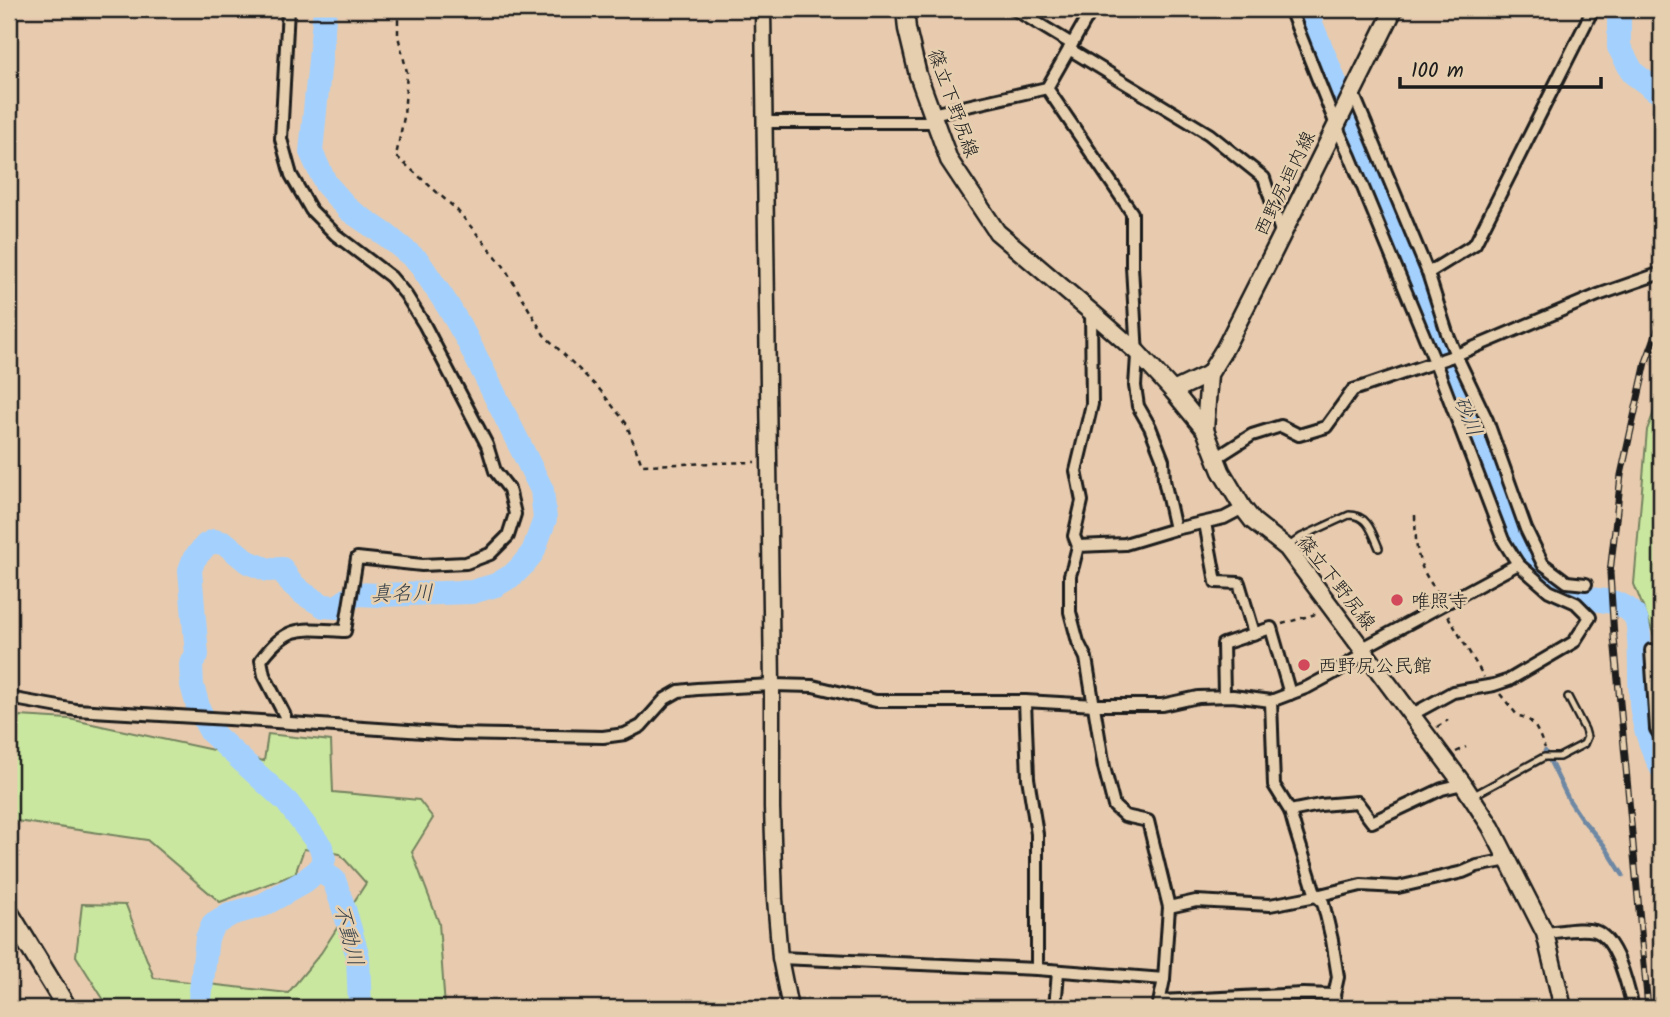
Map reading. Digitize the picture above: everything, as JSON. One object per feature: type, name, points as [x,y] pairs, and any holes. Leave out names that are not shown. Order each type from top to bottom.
[{"type":"highway","points":[[9,913],[67,1008]]},
{"type":"main road","name":"篠立下野尻線","points":[[905,9],[918,75],[949,160],[997,232],[1137,352],[1173,391],[1205,430],[1221,471],[1243,508],[1253,521],[1287,548],[1467,790],[1491,827],[1545,933],[1563,1008]]},
{"type":"main road","name":"西野尻垣内線","points":[[1205,430],[1209,374],[1225,348],[1394,9]]},
{"type":"main road","points":[[1173,391],[1209,374]]},
{"type":"street","points":[[285,722],[285,716],[264,675],[261,660],[273,643],[289,633],[306,629],[345,631],[357,558],[422,565],[466,563],[490,554],[508,536],[515,514],[509,489],[495,471],[487,445],[407,295],[391,277],[336,235],[311,210],[290,175],[281,139],[288,9]]},
{"type":"street","points":[[763,9],[772,821],[780,958],[790,1008]]},
{"type":"street","points":[[1014,9],[1209,134],[1264,178],[1282,235]]},
{"type":"street","points":[[765,122],[934,118],[1047,88],[1092,9]]},
{"type":"street","points":[[1290,9],[1438,361],[1503,540],[1518,564],[1549,591],[1576,603],[1590,617],[1574,642],[1508,680],[1453,692],[1411,715]]},
{"type":"street","points":[[1428,274],[1475,244],[1593,9]]},
{"type":"street","points":[[1047,88],[1132,213],[1137,352],[1135,386],[1138,406],[1163,460],[1164,480],[1175,529]]},
{"type":"street","points":[[1350,98],[1361,113],[1428,274],[1454,356],[1487,420],[1526,529],[1543,564],[1567,582],[1586,584]]},
{"type":"street","points":[[1216,458],[1252,435],[1281,426],[1299,435],[1326,426],[1353,390],[1454,356],[1598,295],[1661,273]]},
{"type":"street","points":[[1091,311],[1092,404],[1076,471],[1082,501],[1074,536],[1078,546],[1070,575],[1070,612],[1078,642],[1086,658],[1104,767],[1114,806],[1125,816],[1148,821],[1168,907],[1164,979],[1159,1005],[1228,1003],[1303,994],[1334,995]]},
{"type":"street","points":[[1078,546],[1125,544],[1224,518],[1243,508]]},
{"type":"street","points":[[1205,523],[1216,582],[1239,583],[1254,633]]},
{"type":"street","points":[[9,698],[76,710],[453,734],[603,737],[625,734],[641,726],[665,699],[679,691],[697,689],[813,686],[876,701],[1162,705],[1198,697],[1224,696],[1270,701],[1325,678],[1363,651],[1518,564]]},
{"type":"street","points":[[1224,696],[1223,644],[1271,628],[1290,694]]},
{"type":"street","points":[[1651,650],[1656,729],[1661,737]]},
{"type":"street","points":[[1270,701],[1274,785],[1290,811],[1316,896],[1323,902],[1338,977],[1334,995],[1336,1008]]},
{"type":"street","points":[[1025,702],[1028,778],[1037,834],[1037,970]]},
{"type":"street","points":[[1290,811],[1320,805],[1357,803],[1372,822],[1442,789],[1467,790]]},
{"type":"street","points":[[1168,907],[1196,901],[1270,905],[1361,885],[1398,887],[1508,860]]},
{"type":"street","points":[[1545,933],[1593,930],[1604,936],[1615,953],[1633,1008]]},
{"type":"street","points":[[780,958],[1164,979]]},
{"type":"street","points":[[1055,1008],[1058,972]]},
{"type":"lane","points":[[1287,548],[1301,537],[1349,514],[1363,518],[1379,548]]},
{"type":"lane","points":[[1467,790],[1544,757],[1559,757],[1584,744],[1586,741],[1583,724],[1568,697]]},
{"type":"path","points":[[398,9],[398,36],[407,72],[404,117],[396,156],[457,210],[503,265],[544,335],[600,390],[626,423],[642,465],[769,461]]},
{"type":"path","points":[[1415,515],[1418,558],[1424,573],[1491,685],[1518,716],[1533,722],[1550,757]]},
{"type":"path","points":[[1271,628],[1332,609]]},
{"type":"green space","points":[[1661,394],[1661,653],[1634,584],[1647,430]]},
{"type":"green space","points":[[19,716],[69,719],[264,761],[268,734],[331,741],[333,792],[419,800],[433,818],[412,852],[439,923],[445,1008],[109,1008],[76,956],[82,904],[126,905],[154,978],[288,993],[321,953],[366,883],[340,854],[304,849],[295,874],[220,902],[147,840],[10,820],[9,749]]},
{"type":"waterway","name":"真名川","points":[[199,1008],[207,938],[213,925],[231,914],[263,905],[302,883],[319,870],[324,859],[321,847],[287,802],[211,732],[199,710],[192,685],[191,664],[197,655],[190,570],[194,559],[206,545],[214,541],[226,544],[248,562],[268,570],[282,569],[290,582],[324,606],[337,607],[356,594],[472,592],[496,585],[513,575],[533,552],[545,519],[542,490],[448,306],[418,261],[349,210],[326,184],[311,152],[325,9]]},
{"type":"waterway","name":"砂川","points":[[1305,9],[1522,551],[1541,577],[1560,592],[1612,602],[1628,609],[1634,615],[1638,632],[1643,719],[1661,767]]},
{"type":"waterway","points":[[1619,9],[1619,47],[1633,73],[1656,90],[1661,89]]},
{"type":"waterway","points":[[1545,751],[1569,800],[1604,845],[1623,875]]},
{"type":"waterway","name":"不動川","points":[[319,870],[334,880],[345,912],[358,957],[360,1008]]},
{"type":"railway","points":[[1648,1008],[1610,573],[1621,475],[1646,362],[1661,321]]},
{"type":"place","name":"唯照寺","points":[[1397,600]]},
{"type":"place","name":"西野尻公民館","points":[[1304,665]]}]
